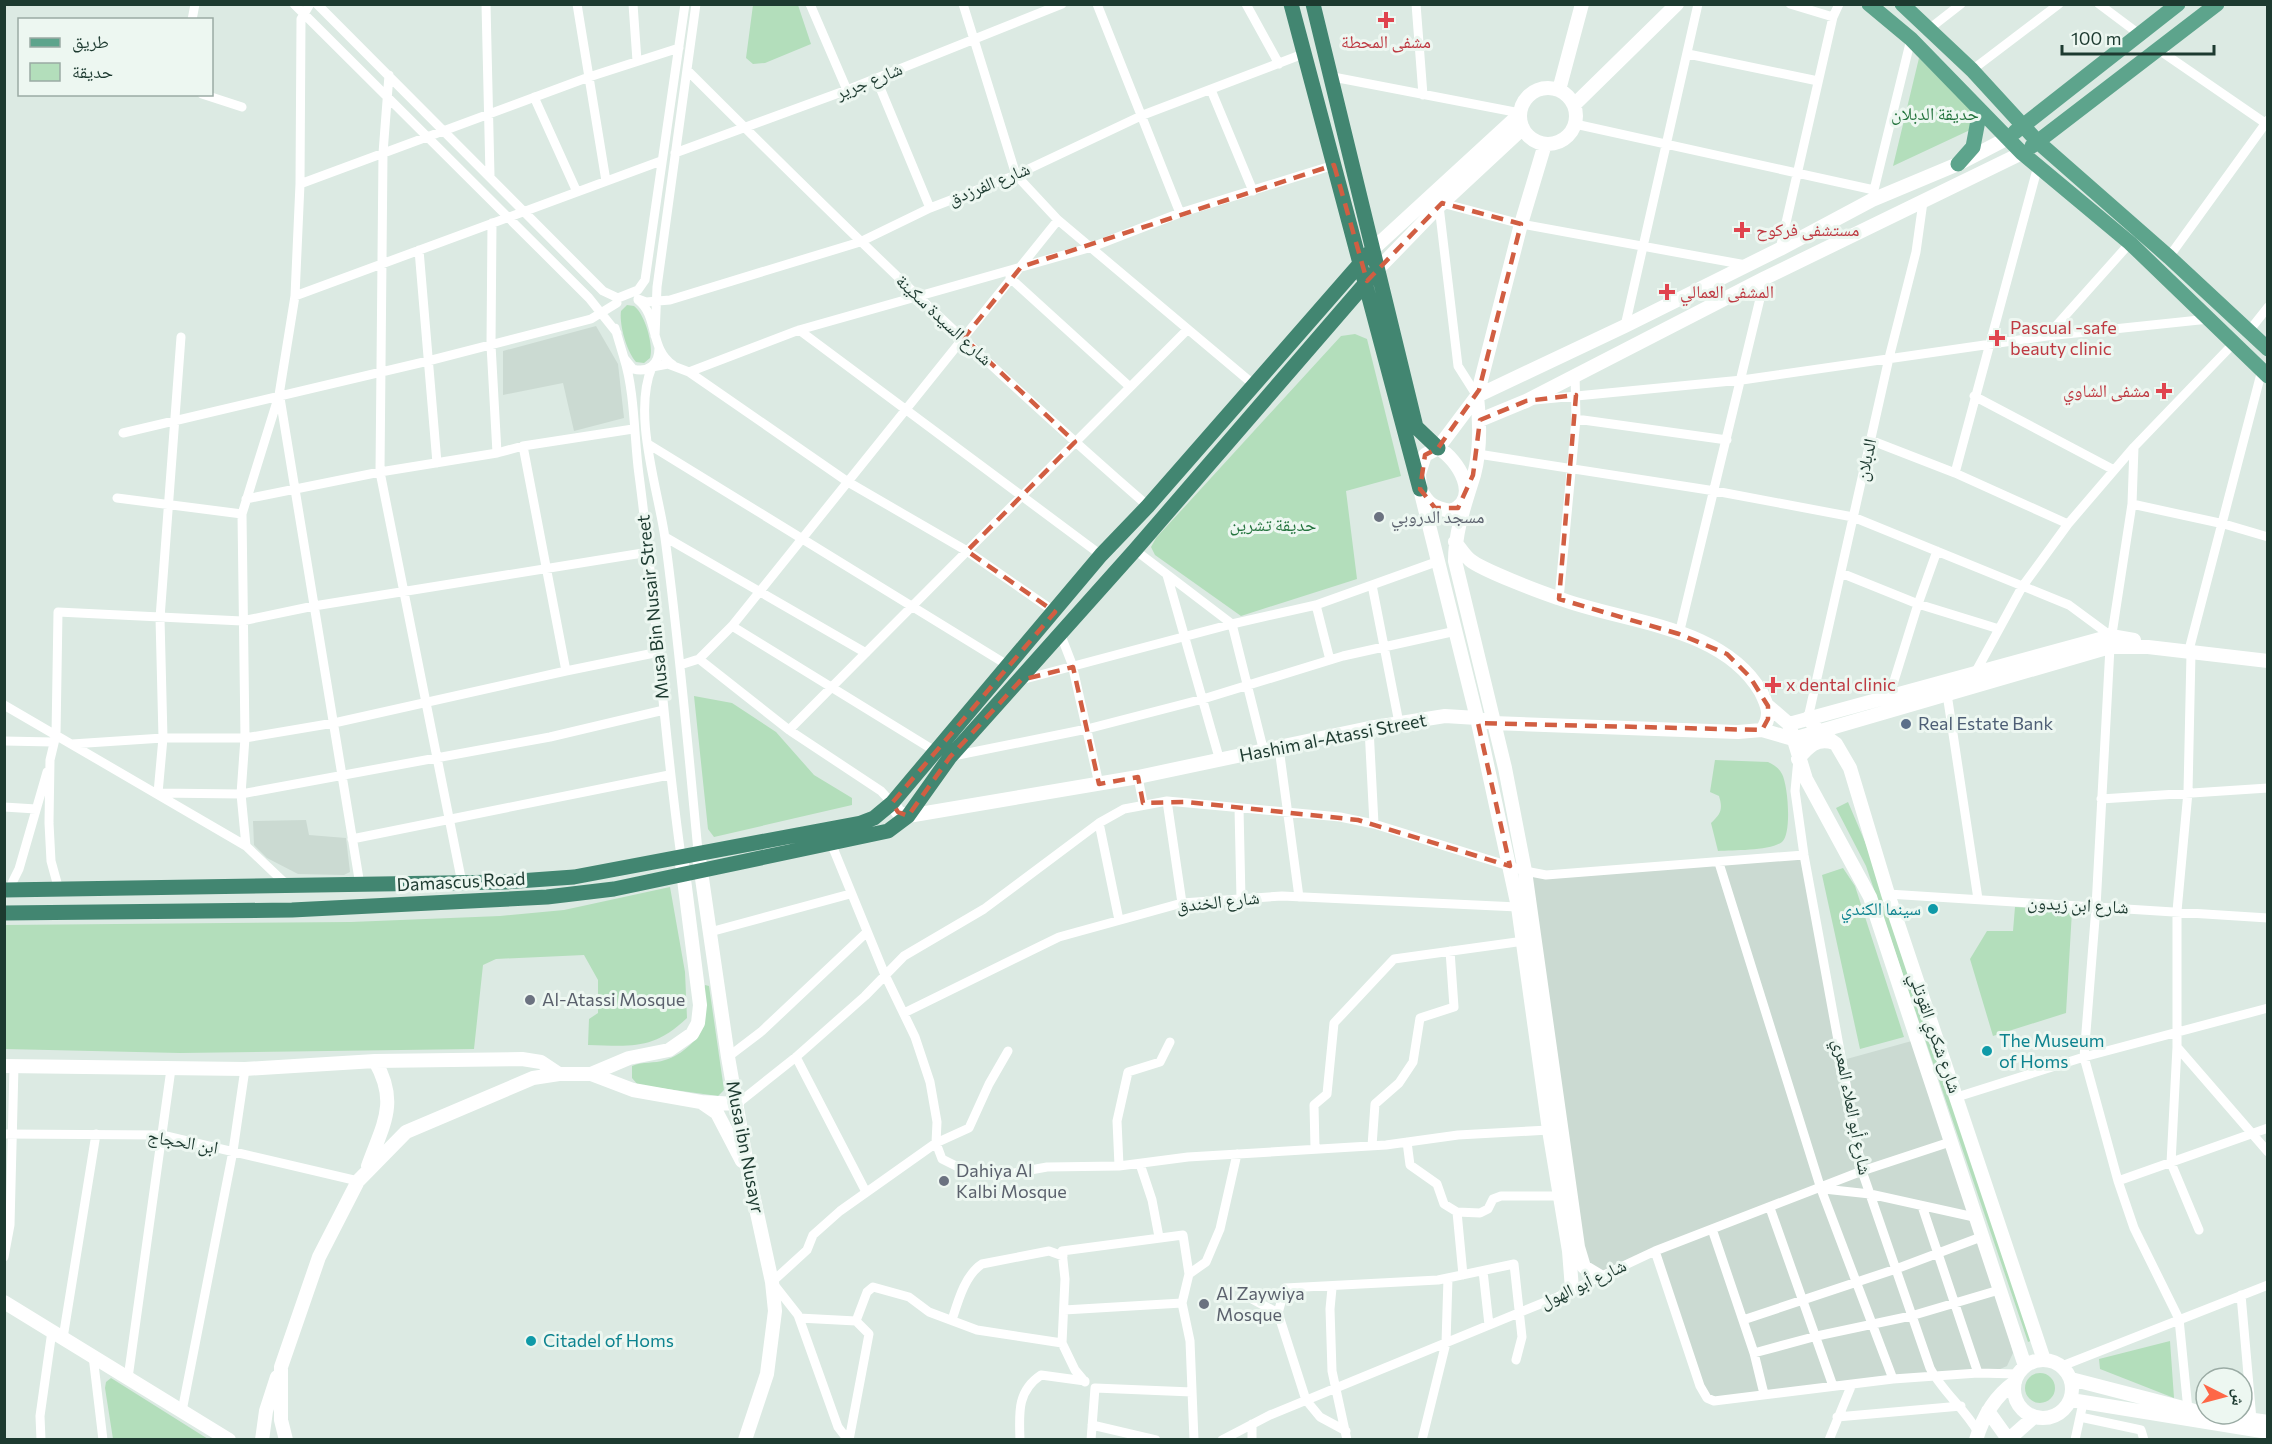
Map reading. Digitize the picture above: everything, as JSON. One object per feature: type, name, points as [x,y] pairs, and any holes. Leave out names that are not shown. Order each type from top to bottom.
[{"type":"highway","points":[[1291,4],[1334,165],[1366,255],[1377,270],[1416,426],[1438,448]]},
{"type":"highway","points":[[1313,4],[1366,255],[1367,283],[1420,489]]},
{"type":"highway","name":"Damascus Road","points":[[7,890],[289,887],[462,883],[574,877],[698,851],[861,823],[874,818],[892,803],[1056,612],[1101,555],[1148,506],[1366,255]]},
{"type":"highway","points":[[908,816],[950,757],[1135,550],[1377,270]]},
{"type":"highway","name":"Damascus Road","points":[[4,913],[292,910],[547,897],[614,889],[699,869],[888,831],[908,816]]},
{"type":"main road","points":[[1559,90],[1582,4]]},
{"type":"main road","points":[[1574,105],[1677,4]]},
{"type":"main road","points":[[1869,4],[1911,39],[2022,153],[2130,243],[2265,373]]},
{"type":"main road","points":[[1902,4],[1972,70],[2038,142],[2169,257],[2258,325],[2268,349]]},
{"type":"main road","points":[[1572,1289],[1524,941],[1477,718],[1436,562],[1420,489],[1419,474],[1425,455],[1438,448],[1477,396],[1780,249],[1873,195],[1958,164],[2008,138],[2178,4]]},
{"type":"main road","points":[[1480,420],[1526,401],[1766,278],[2022,153],[2217,4]]},
{"type":"main road","points":[[1366,255],[1520,114],[1530,95],[1549,88],[1559,90],[1574,105],[1575,124],[1563,140],[1545,144],[1536,141],[1523,128],[1520,114]]},
{"type":"main road","points":[[1958,164],[1973,147],[1980,110]]},
{"type":"main road","points":[[1377,270],[1440,205],[1523,128]]},
{"type":"main road","points":[[1545,144],[1521,224],[1477,396],[1480,420],[1478,454],[1455,542],[1455,561],[1505,768],[1525,871],[1578,1247],[1584,1267],[1599,1276]]},
{"type":"main road","points":[[1420,489],[1427,502],[1435,508],[1451,511],[1458,508],[1466,495],[1464,477],[1458,465],[1449,454],[1438,448]]},
{"type":"main road","points":[[1455,542],[1470,560],[1559,599],[1679,634],[1727,654],[1750,677],[1768,706],[1789,724],[2111,641],[2191,649],[2268,653]]},
{"type":"main road","points":[[1794,739],[1947,694],[2111,641]]},
{"type":"main road","points":[[2191,649],[2268,661]]},
{"type":"main road","points":[[1762,730],[1768,718],[1768,706]]},
{"type":"main road","name":"Hashim al-Atassi Street","points":[[908,816],[1138,777],[1370,728],[1445,716],[1477,718],[1493,723],[1738,732],[1762,730],[1794,739]]},
{"type":"main road","name":"شارع شكري القوتلي","points":[[1808,718],[1818,731],[1836,744],[1850,768],[1888,894],[2044,1360]]},
{"type":"main road","name":"شارع شكري القوتلي","points":[[1789,724],[1806,779],[1870,897],[1999,1290],[2019,1374]]},
{"type":"main road","points":[[1798,759],[1812,744],[1828,741],[1836,744]]},
{"type":"main road","points":[[892,803],[898,812],[908,816]]},
{"type":"main road","name":"Musa ibn Nusayr","points":[[698,851],[728,1057],[749,1176],[772,1282],[775,1311],[767,1374],[745,1440]]},
{"type":"main road","points":[[591,1074],[629,1058],[669,1050],[685,1040],[698,1023],[700,1005],[681,856]]},
{"type":"main road","points":[[9,1066],[245,1069],[375,1061],[522,1059],[541,1062],[559,1074]]},
{"type":"main road","points":[[262,1440],[266,1411],[319,1257],[362,1177],[389,1102],[382,1074],[375,1061]]},
{"type":"main road","points":[[362,1177],[406,1132],[532,1078],[559,1074],[591,1074],[633,1090],[701,1102],[737,1104]]},
{"type":"main road","points":[[701,1102],[717,1113],[749,1176]]},
{"type":"main road","points":[[4,1302],[229,1440]]},
{"type":"main road","points":[[1977,1436],[1988,1411],[2005,1388],[2019,1374],[2044,1360],[2062,1366],[2071,1379],[2077,1402]]},
{"type":"main road","points":[[281,1367],[281,1420],[285,1440]]},
{"type":"main road","points":[[2019,1374],[2017,1403],[2024,1412],[2034,1417],[2056,1416],[2077,1402],[2268,1432]]},
{"type":"main road","points":[[2071,1379],[2194,1411]]},
{"type":"main road","points":[[1988,1411],[2008,1439],[2034,1417]]},
{"type":"main road","points":[[2245,1430],[2268,1422]]},
{"type":"street","points":[[294,4],[603,313],[615,331]]},
{"type":"street","points":[[246,846],[241,794],[245,738],[242,514],[279,395],[295,296],[300,184],[301,19],[310,4]]},
{"type":"street","points":[[317,4],[603,291],[620,300]]},
{"type":"street","points":[[486,4],[489,176]]},
{"type":"street","points":[[577,4],[606,181]]},
{"type":"street","points":[[633,4],[637,61]]},
{"type":"street","points":[[123,433],[428,361],[591,319],[638,290],[645,280],[684,4]]},
{"type":"street","points":[[655,336],[656,302],[696,4]]},
{"type":"street","points":[[810,4],[847,90]]},
{"type":"street","points":[[963,4],[1016,175],[1058,220],[1253,384]]},
{"type":"street","name":"شارع جرير","points":[[675,153],[847,90],[1062,4]]},
{"type":"street","points":[[1097,4],[1180,213]]},
{"type":"street","points":[[1246,4],[1280,64]]},
{"type":"street","points":[[1416,4],[1423,95]]},
{"type":"street","points":[[1625,326],[1668,145],[1698,4]]},
{"type":"street","points":[[1790,4],[1833,17]]},
{"type":"street","points":[[1780,249],[1833,17],[1839,4]]},
{"type":"street","points":[[1929,29],[1960,4]]},
{"type":"street","points":[[1972,70],[2059,4]]},
{"type":"street","points":[[2099,4],[2139,34]]},
{"type":"street","points":[[1575,124],[1796,173],[1873,195],[1911,39]]},
{"type":"street","points":[[300,184],[589,77],[679,48]]},
{"type":"street","points":[[2159,50],[2267,122],[2169,257]]},
{"type":"street","name":"شارع الفرزدق","points":[[620,300],[638,299],[656,302],[670,300],[860,242],[930,208],[1016,175],[1142,116],[1303,54]]},
{"type":"street","points":[[1688,54],[1818,81]]},
{"type":"street","name":"شارع السيدة سكينة","points":[[688,71],[918,297],[1148,506]]},
{"type":"street","points":[[388,75],[383,153],[383,371],[380,472],[447,820],[462,883]]},
{"type":"street","points":[[1328,75],[1520,114]]},
{"type":"street","points":[[876,78],[930,208]]},
{"type":"street","points":[[1211,90],[1253,191]]},
{"type":"street","points":[[208,96],[242,107]]},
{"type":"street","points":[[534,97],[577,192]]},
{"type":"street","points":[[295,296],[661,161]]},
{"type":"street","points":[[689,372],[799,330],[1092,247],[1180,213],[1334,165]]},
{"type":"street","points":[[1955,473],[1988,344],[2038,166]]},
{"type":"street","name":"الدبلان","points":[[1808,718],[1888,358],[1916,252],[1923,202]]},
{"type":"street","points":[[1477,396],[1458,366],[1440,205],[1521,224],[1643,244],[1746,265]]},
{"type":"street","points":[[680,665],[699,658],[732,626],[1058,220]]},
{"type":"street","points":[[492,223],[492,345],[497,453]]},
{"type":"street","points":[[2047,336],[2130,243]]},
{"type":"street","points":[[419,250],[437,463]]},
{"type":"street","points":[[1679,634],[1766,278]]},
{"type":"street","points":[[1010,279],[1130,387]]},
{"type":"street","points":[[638,299],[648,311],[663,357],[675,366]]},
{"type":"street","points":[[615,331],[612,315],[620,300]]},
{"type":"street","points":[[655,320],[662,304],[670,300]]},
{"type":"street","points":[[2258,325],[2268,307]]},
{"type":"street","points":[[591,319],[604,321],[615,331]]},
{"type":"street","points":[[1526,401],[1742,380],[2047,336],[2209,319]]},
{"type":"street","points":[[799,330],[1101,555]]},
{"type":"street","points":[[789,730],[1187,330]]},
{"type":"street","name":"Musa Bin Nusair Street","points":[[615,331],[630,380],[633,429],[659,652],[669,775],[681,856]]},
{"type":"street","points":[[158,793],[164,738],[160,618],[182,337]]},
{"type":"street","points":[[1974,675],[2022,587],[2068,524],[2134,447],[2234,343]]},
{"type":"street","name":"Musa Bin Nusair Street","points":[[659,348],[659,356],[647,378],[648,444],[665,537],[698,851]]},
{"type":"street","points":[[624,358],[633,369],[646,370],[663,363],[689,372],[848,482],[967,551],[1056,612]]},
{"type":"street","points":[[2199,1230],[2171,1163],[2177,1047],[2175,1033],[2177,911],[2188,792],[2191,649],[2265,373]]},
{"type":"street","points":[[1559,599],[1576,419],[1575,374]]},
{"type":"street","points":[[279,395],[360,885]]},
{"type":"street","points":[[1974,396],[2114,470]]},
{"type":"street","points":[[1576,419],[1726,440]]},
{"type":"street","points":[[246,499],[380,472],[497,453],[523,446],[633,429]]},
{"type":"street","points":[[1870,440],[1955,473],[2068,524]]},
{"type":"street","points":[[648,444],[914,605],[1009,666]]},
{"type":"street","points":[[523,446],[566,671]]},
{"type":"street","points":[[2134,447],[2132,504],[2111,641],[2096,907],[2084,1057],[2118,1181],[2134,1228],[2179,1319],[2188,1410]]},
{"type":"street","points":[[1478,454],[1715,491],[1853,517],[2069,605],[2111,641]]},
{"type":"street","points":[[117,498],[242,514]]},
{"type":"street","points":[[2132,504],[2224,524],[2268,537]]},
{"type":"street","points":[[665,537],[866,653]]},
{"type":"street","points":[[1135,550],[1232,624],[1264,752]]},
{"type":"street","points":[[1889,697],[1937,551]]},
{"type":"street","points":[[7,890],[19,869],[54,739],[58,612],[242,621],[314,606],[404,594],[649,552]]},
{"type":"street","points":[[1021,680],[1316,604],[1436,562]]},
{"type":"street","points":[[1841,573],[1918,604],[1999,629]]},
{"type":"street","points":[[1167,575],[1220,761]]},
{"type":"street","points":[[1372,585],[1399,723]]},
{"type":"street","points":[[1316,604],[1330,660]]},
{"type":"street","points":[[732,626],[935,751]]},
{"type":"street","points":[[950,757],[1087,729],[1203,699],[1330,660],[1455,631]]},
{"type":"street","points":[[1060,633],[1073,667],[1099,784]]},
{"type":"street","points":[[72,744],[164,738],[245,738],[334,723],[659,652]]},
{"type":"street","points":[[699,658],[789,730],[881,791],[892,803]]},
{"type":"street","points":[[1947,694],[1978,899]]},
{"type":"street","points":[[4,705],[54,739]]},
{"type":"street","points":[[158,793],[241,794],[435,756],[550,737],[664,710]]},
{"type":"street","points":[[1370,728],[1374,824]]},
{"type":"street","points":[[4,741],[54,739],[72,744],[246,846],[289,887]]},
{"type":"street","points":[[1279,748],[1299,897]]},
{"type":"street","points":[[50,759],[51,861],[59,890]]},
{"type":"street","name":"شارع أبو العلاء المعري","points":[[1798,759],[1796,791],[1804,855],[1862,1171],[1911,1316],[1934,1376],[1961,1406],[1977,1436]]},
{"type":"street","points":[[352,838],[669,775]]},
{"type":"street","points":[[1138,777],[1143,803]]},
{"type":"street","points":[[2101,799],[2268,788]]},
{"type":"street","points":[[737,1104],[796,1057],[917,946],[984,909],[1099,823],[1124,809],[1143,803],[1167,801],[1341,817],[1374,824],[1525,871],[1564,875],[1804,855]]},
{"type":"street","points":[[1167,801],[1182,903]]},
{"type":"street","points":[[4,807],[36,809]]},
{"type":"street","points":[[1239,808],[1241,899]]},
{"type":"street","points":[[1099,823],[1119,920]]},
{"type":"street","points":[[831,843],[885,975],[915,1036],[930,1082],[937,1122],[936,1143],[942,1159],[970,1173],[997,1176],[1047,1167],[1119,1166],[1237,1154],[1372,1146],[1458,1135],[1549,1130]]},
{"type":"street","points":[[1719,862],[1821,1189],[1893,1379]]},
{"type":"street","points":[[710,932],[850,894]]},
{"type":"street","name":"شارع ابن زيدون","points":[[1888,894],[2268,918]]},
{"type":"street","name":"شارع الخندق","points":[[904,1013],[1059,937],[1182,903],[1299,897],[1518,907]]},
{"type":"street","points":[[728,1057],[769,1024],[867,932]]},
{"type":"street","points":[[1315,1148],[1314,1105],[1327,1094],[1334,1023],[1394,959],[1524,941]]},
{"type":"street","points":[[1372,1146],[1375,1104],[1399,1083],[1413,1062],[1420,1018],[1454,1007],[1450,951]]},
{"type":"street","points":[[1957,1097],[2084,1057],[2268,1008]]},
{"type":"street","points":[[1119,1166],[1117,1121],[1128,1071],[1160,1062],[1170,1042]]},
{"type":"street","points":[[2177,1047],[2268,1152]]},
{"type":"street","points":[[849,1439],[838,1427],[799,1318],[772,1282],[807,1250],[813,1235],[866,1192],[936,1143],[969,1128],[989,1084],[1008,1051]]},
{"type":"street","points":[[796,1057],[866,1192]]},
{"type":"street","points":[[4,1257],[10,1225],[9,1066]]},
{"type":"street","points":[[128,1378],[171,1069]]},
{"type":"street","points":[[182,1411],[233,1151],[245,1069]]},
{"type":"street","points":[[2118,1181],[2268,1128]]},
{"type":"street","name":"ابن الحجاج","points":[[8,1134],[162,1135],[362,1177]]},
{"type":"street","points":[[41,1440],[40,1416],[58,1335],[96,1134]]},
{"type":"street","points":[[1407,1142],[1410,1165],[1437,1184],[1444,1203],[1454,1207],[1457,1212],[1463,1275]]},
{"type":"street","name":"شارع أبو الهول","points":[[1222,1440],[1306,1400],[1519,1313],[1655,1251],[1821,1189],[1862,1171],[1950,1142]]},
{"type":"street","points":[[1189,1274],[1206,1262],[1220,1229],[1237,1154]]},
{"type":"street","points":[[1140,1164],[1152,1200],[1159,1237]]},
{"type":"street","points":[[1821,1189],[1870,1194],[1974,1217]]},
{"type":"street","points":[[1457,1212],[1480,1213],[1488,1209],[1493,1200],[1501,1196],[1560,1196]]},
{"type":"street","points":[[1922,1206],[1978,1373]]},
{"type":"street","points":[[1770,1208],[1833,1386]]},
{"type":"street","points":[[1712,1229],[1754,1353],[1764,1394]]},
{"type":"street","points":[[1192,1392],[1095,1388],[1085,1381],[1075,1370],[1062,1343],[1065,1279],[1062,1251],[1183,1235],[1189,1274],[1182,1304],[1190,1341],[1194,1440]]},
{"type":"street","points":[[1743,1320],[1896,1269],[1981,1237]]},
{"type":"street","points":[[952,1320],[959,1298],[973,1269],[982,1264],[1048,1251],[1063,1256]]},
{"type":"street","points":[[1655,1251],[1703,1393],[1707,1398],[1722,1401],[1893,1379],[1978,1373],[2019,1374]]},
{"type":"street","points":[[1347,1435],[1320,1417],[1306,1400],[1278,1313],[1285,1288],[1332,1288],[1448,1278],[1514,1264],[1522,1337],[1516,1360]]},
{"type":"street","points":[[1483,1271],[1489,1325]]},
{"type":"street","points":[[1422,1440],[1446,1343],[1448,1278]]},
{"type":"street","points":[[2062,1366],[2268,1285]]},
{"type":"street","points":[[856,1321],[867,1292],[873,1287],[909,1297],[929,1312],[977,1330],[1062,1343]]},
{"type":"street","points":[[1332,1288],[1330,1309],[1335,1388],[1347,1435]]},
{"type":"street","points":[[1754,1353],[1871,1323],[1911,1316],[1999,1290]]},
{"type":"street","points":[[2241,1295],[2245,1430]]},
{"type":"street","points":[[1252,1299],[1278,1313]]},
{"type":"street","points":[[1064,1310],[1182,1304]]},
{"type":"street","points":[[799,1318],[856,1321],[869,1334],[849,1439]]},
{"type":"street","points":[[93,1356],[103,1440]]},
{"type":"street","points":[[1020,1440],[1020,1399],[1031,1382],[1041,1375],[1085,1381]]},
{"type":"street","points":[[1829,1440],[1852,1384]]},
{"type":"street","points":[[1090,1440],[1095,1388]]},
{"type":"street","points":[[2075,1440],[2080,1417],[2077,1402]]},
{"type":"street","points":[[1837,1418],[1961,1406]]},
{"type":"street","points":[[2080,1417],[2141,1430],[2144,1440]]},
{"type":"street","points":[[1252,1424],[1252,1440]]},
{"type":"street","points":[[1092,1425],[1156,1440]]},
{"type":"highlighted area","points":[[1334,165],[1367,281],[1442,203],[1521,224],[1479,390],[1438,448],[1425,455],[1420,489],[1435,508],[1458,508],[1473,475],[1480,420],[1526,401],[1576,395],[1559,599],[1679,634],[1727,654],[1750,677],[1768,706],[1768,719],[1762,730],[1478,723],[1510,866],[1358,820],[1187,802],[1143,803],[1138,777],[1099,784],[1073,667],[1021,680],[950,757],[908,816],[898,812],[892,803],[1055,612],[967,551],[1075,442],[964,338],[1010,278],[1021,267]]},
{"type":"shaded area","points":[[596,326],[618,364],[624,418],[574,431],[563,383],[503,395],[503,351]]},
{"type":"shaded area","points":[[306,820],[309,835],[346,838],[350,872],[344,875],[298,874],[267,858],[254,845],[253,821]]},
{"type":"shaded area","points":[[1804,855],[1843,1060],[1919,1039],[1999,1290],[2013,1353],[2007,1366],[1998,1370],[1707,1398],[1655,1251],[1599,1276],[1584,1267],[1525,871],[1546,875]]},
{"type":"green space","points":[[753,5],[798,5],[811,44],[765,63],[753,64],[746,58]]},
{"type":"green space","name":"حديقة الدبلان","points":[[1919,58],[1974,113],[1970,130],[1893,166]]},
{"type":"green space","points":[[627,305],[634,306],[638,310],[648,330],[651,353],[650,358],[644,363],[636,362],[624,338],[621,311]]},
{"type":"green space","name":"حديقة تشرين","points":[[1355,334],[1367,339],[1401,476],[1346,491],[1357,579],[1241,616],[1155,555],[1151,547],[1156,538],[1341,336]]},
{"type":"green space","points":[[694,696],[732,703],[776,732],[814,775],[852,798],[852,805],[714,837],[708,829]]},
{"type":"green space","points":[[1715,760],[1768,762],[1779,770],[1784,780],[1788,809],[1787,830],[1782,842],[1761,849],[1718,851],[1711,823],[1721,808],[1719,796],[1710,792]]},
{"type":"green space","points":[[1848,802],[1880,877],[2036,1339],[2028,1342],[1866,866],[1836,808]]},
{"type":"green space","points":[[1843,868],[1855,886],[1904,1037],[1860,1049],[1822,875]]},
{"type":"green space","points":[[670,887],[685,972],[687,1018],[664,1036],[642,1044],[588,1045],[589,1019],[598,1013],[598,980],[584,955],[496,959],[483,965],[474,1049],[180,1053],[5,1049],[5,925],[351,922],[500,916],[564,910]]},
{"type":"green space","points":[[2015,907],[2072,911],[2066,1013],[1993,1036],[1970,959],[1987,931],[2013,931]]},
{"type":"green space","points":[[705,985],[709,986],[724,1090],[718,1096],[638,1085],[632,1078],[632,1066],[671,1058],[689,1046],[698,1035],[705,1018]]},
{"type":"green space","points":[[2170,1341],[2174,1398],[2100,1369],[2099,1359]]},
{"type":"green space","points":[[2040,1373],[2051,1377],[2055,1388],[2051,1399],[2040,1403],[2029,1399],[2025,1388],[2029,1377]]},
{"type":"green space","points":[[111,1378],[208,1439],[113,1439],[105,1388],[106,1382]]},
{"type":"place","name":"مشفى المحطة","points":[[1386,20]]},
{"type":"place","name":"مستشفى فركوح","points":[[1742,230]]},
{"type":"place","name":"المشفى العمالي","points":[[1667,292]]},
{"type":"place","name":"Pascual -safe beauty clinic","points":[[1997,338]]},
{"type":"place","name":"مشفى الشاوي","points":[[2164,391]]},
{"type":"place","name":"مسجد الدروبي","points":[[1379,517]]},
{"type":"place","name":"x dental clinic","points":[[1773,685]]},
{"type":"place","name":"Real Estate Bank","points":[[1906,724]]},
{"type":"place","name":"سينما الكندي","points":[[1933,909]]},
{"type":"place","name":"Al-Atassi Mosque","points":[[530,1000]]},
{"type":"place","name":"The Museum of Homs","points":[[1987,1051]]},
{"type":"place","name":"Dahiya Al Kalbi Mosque","points":[[944,1181]]},
{"type":"place","name":"Al Zaywiya Mosque","points":[[1204,1304]]},
{"type":"place","name":"Citadel of Homs","points":[[531,1341]]}]
